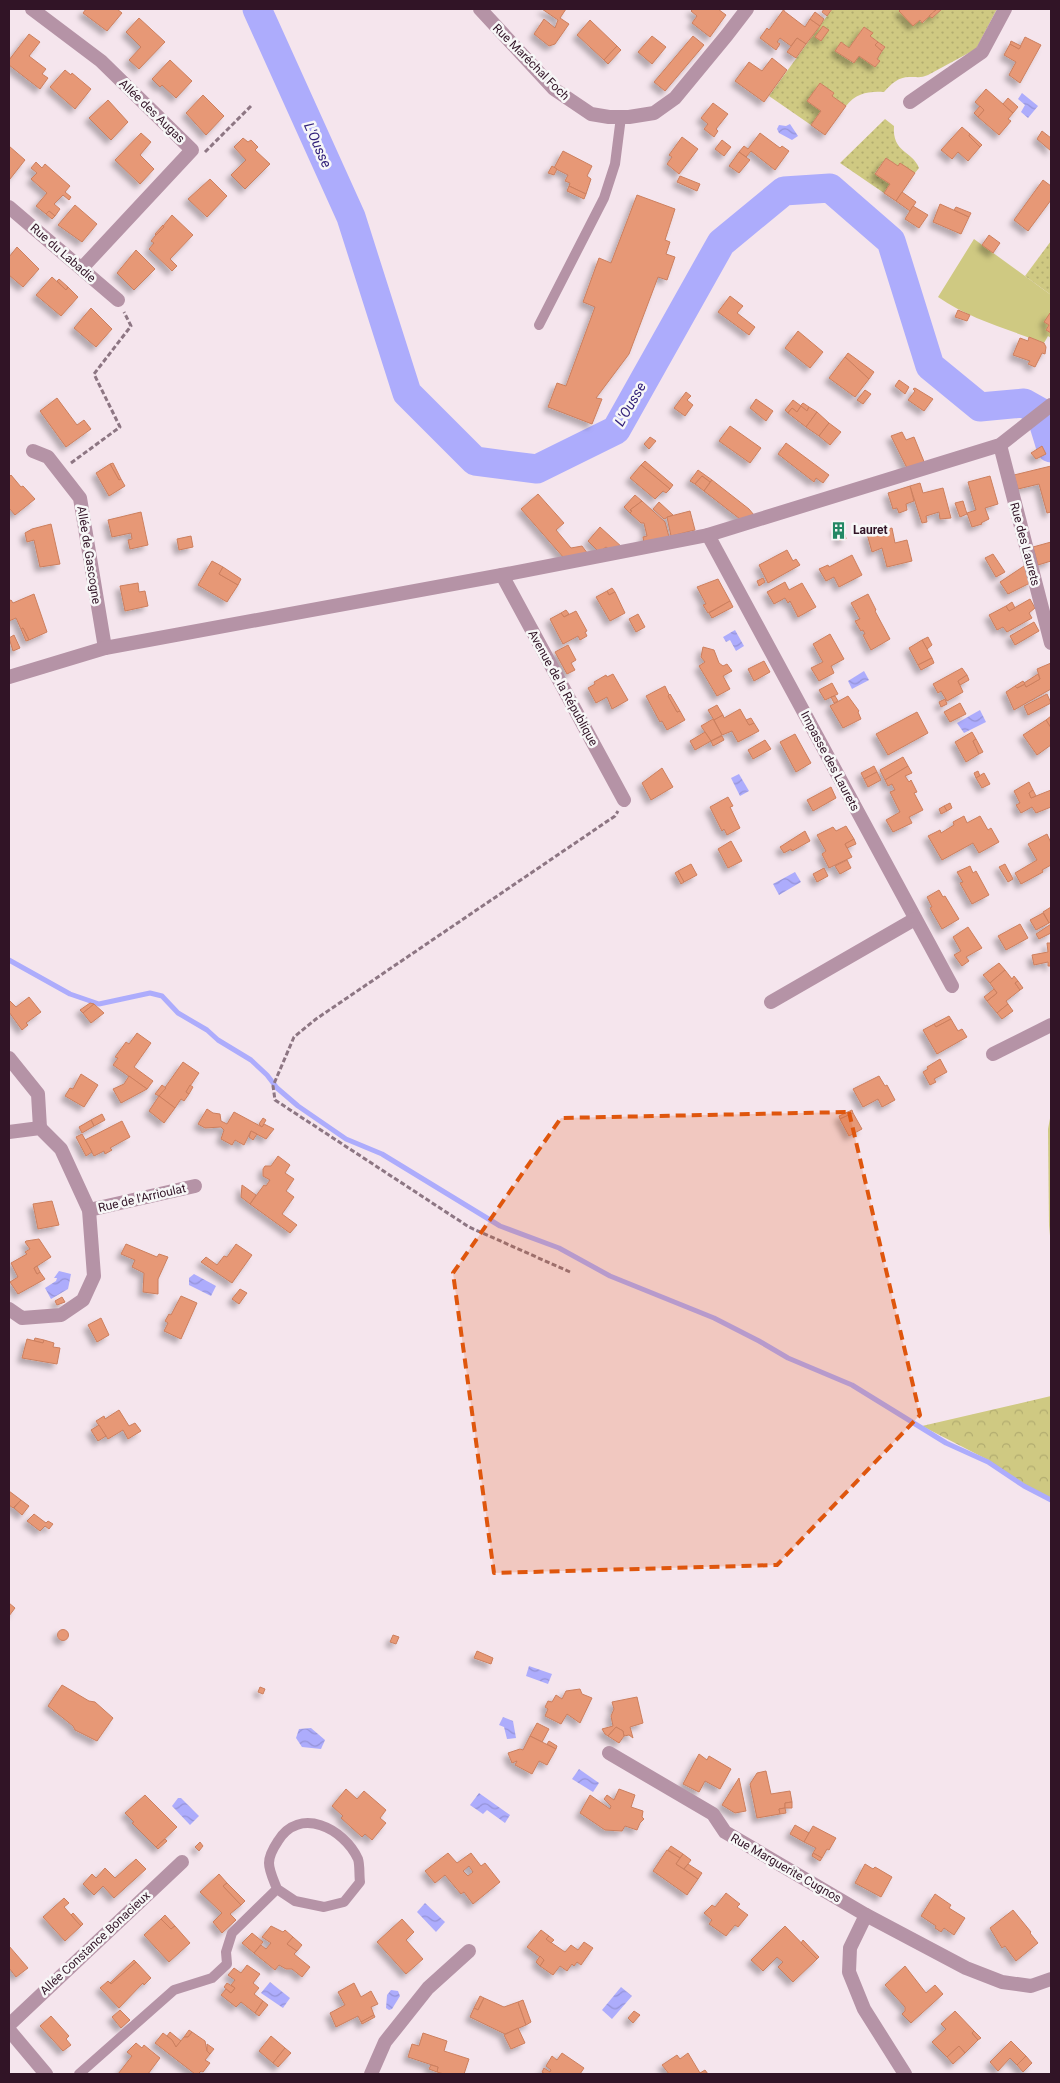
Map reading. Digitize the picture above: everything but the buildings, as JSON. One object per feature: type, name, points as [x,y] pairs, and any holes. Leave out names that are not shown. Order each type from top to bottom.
[{"type":"street","name":"Allée des Augas","points":[[32,9],[101,61],[192,150],[82,268]]},
{"type":"street","name":"Rue Maréchal Foch","points":[[480,9],[554,89],[572,103],[591,114],[621,117],[654,113],[675,98],[747,9]]},
{"type":"street","points":[[910,102],[982,52],[1004,9]]},
{"type":"street","name":"Rue du Labadie","points":[[9,207],[118,300]]},
{"type":"street","points":[[9,677],[105,648],[708,535],[1000,445],[1051,405]]},
{"type":"street","name":"Rue des Laurets","points":[[1000,445],[1051,643]]},
{"type":"street","name":"Allée de Gascogne","points":[[33,451],[48,457],[80,498],[105,648]]},
{"type":"street","name":"Impasse des Laurets","points":[[708,535],[952,986]]},
{"type":"street","name":"Avenue de la République","points":[[502,575],[624,800]]},
{"type":"street","points":[[771,1002],[915,919]]},
{"type":"street","points":[[993,1054],[1051,1025]]},
{"type":"street","points":[[9,1058],[38,1094],[40,1128],[9,1132]]},
{"type":"street","name":"Rue de l'Arrioulat","points":[[9,1310],[22,1318],[61,1315],[83,1300],[94,1276],[89,1210],[61,1149],[40,1128]]},
{"type":"street","name":"Rue de l'Arrioulat","points":[[89,1210],[194,1186]]},
{"type":"street","name":"Rue Marguerite Cugnos","points":[[610,1753],[712,1814],[725,1832],[866,1915],[966,1968],[1002,1982],[1031,1986],[1051,1979]]},
{"type":"street","name":"Allée Constance Bonacieux","points":[[9,2025],[182,1862]]},
{"type":"street","points":[[866,1915],[850,1948],[849,1972],[864,2009],[905,2074]]},
{"type":"street","points":[[371,2074],[386,2042],[422,1995],[469,1951]]},
{"type":"street","points":[[9,2030],[46,2074]]},
{"type":"lane","points":[[539,325],[604,198],[615,164],[621,117]]},
{"type":"lane","points":[[309,1822],[337,1834],[349,1845],[358,1860],[360,1882],[344,1902],[324,1907],[295,1901],[277,1889],[269,1862],[281,1836],[296,1824],[309,1822]]},
{"type":"lane","points":[[79,2074],[174,1990],[212,1978],[227,1964],[226,1952],[232,1934],[277,1889]]},
{"type":"path","points":[[192,150],[206,152],[252,105]]},
{"type":"path","points":[[60,472],[120,427],[94,374],[131,326],[118,300]]},
{"type":"path","points":[[570,1272],[469,1227],[275,1100],[274,1086],[294,1037],[316,1019],[615,816],[624,800]]},
{"type":"highlighted area","points":[[849,1112],[920,1415],[777,1565],[494,1573],[453,1273],[561,1118]]},
{"type":"green space","points":[[832,9],[901,9],[900,11],[923,23],[929,16],[932,18],[942,9],[997,9],[976,49],[928,75],[900,79],[884,92],[863,94],[854,98],[846,106],[832,96],[834,93],[820,83],[807,101],[821,111],[811,125],[769,96]],"holes":[[[864,27],[872,33],[870,36],[885,47],[877,59],[880,61],[875,67],[859,56],[853,63],[835,51],[841,42],[849,48]]]},
{"type":"green space","points":[[885,119],[894,126],[894,135],[899,146],[916,162],[919,168],[915,173],[898,166],[886,158],[875,173],[890,184],[884,193],[840,163]]},
{"type":"green space","points":[[974,239],[1051,295],[1051,338],[1048,336],[1044,343],[976,318],[938,297]]},
{"type":"green space","points":[[1051,241],[1051,295],[1025,276]]},
{"type":"green space","points":[[1051,1113],[1051,1247],[1048,1129]]},
{"type":"green space","points":[[1051,1396],[1051,1499],[1023,1484],[990,1461],[922,1426]]},
{"type":"water","points":[[1022,93],[1038,106],[1028,118],[1021,112],[1025,105],[1018,99]]},
{"type":"water","points":[[790,124],[798,136],[792,140],[779,133],[777,129],[779,125],[786,126]]},
{"type":"water","points":[[1051,417],[1051,456],[1033,433]]},
{"type":"water","points":[[735,630],[744,646],[736,651],[730,640],[726,642],[723,637]]},
{"type":"water","points":[[864,671],[869,680],[852,689],[848,681]]},
{"type":"water","points":[[980,710],[986,722],[964,733],[957,723]]},
{"type":"water","points":[[739,774],[749,791],[740,796],[731,778]]},
{"type":"water","points":[[795,872],[801,882],[779,895],[773,884]]},
{"type":"water","points":[[59,1271],[71,1274],[68,1289],[51,1299],[45,1288],[56,1281],[57,1278],[54,1278]]},
{"type":"water","points":[[194,1274],[216,1286],[211,1296],[189,1285],[189,1278]]},
{"type":"water","points":[[529,1666],[552,1674],[548,1684],[526,1676]]},
{"type":"water","points":[[503,1717],[513,1721],[516,1738],[507,1739],[504,1727],[499,1725]]},
{"type":"water","points":[[311,1728],[325,1740],[321,1749],[302,1747],[296,1738],[299,1729]]},
{"type":"water","points":[[579,1769],[599,1783],[593,1792],[572,1779]]},
{"type":"water","points":[[479,1793],[510,1815],[505,1823],[487,1810],[483,1814],[470,1805]]},
{"type":"water","points":[[178,1798],[181,1798],[199,1816],[190,1825],[172,1806]]},
{"type":"water","points":[[425,1903],[445,1922],[436,1932],[417,1912]]},
{"type":"water","points":[[270,1982],[290,1998],[283,2008],[261,1993]]},
{"type":"water","points":[[621,1987],[632,1996],[612,2019],[602,2010]]},
{"type":"water","points":[[391,1990],[398,1991],[400,1996],[392,2009],[389,2010],[386,2008],[387,1995]]},
{"type":"waterway","name":"L'Ousse","points":[[257,9],[351,217],[407,393],[475,461],[537,469],[616,430],[721,243],[784,191],[830,188],[891,241],[930,366],[980,407],[1024,403],[1040,412],[1051,448]]},
{"type":"waterway","points":[[9,960],[70,994],[99,1004],[150,993],[162,996],[178,1013],[251,1060],[267,1075],[277,1088],[298,1106],[346,1139],[382,1154],[500,1226],[559,1248],[610,1276],[714,1318],[788,1358],[852,1385],[946,1443],[988,1462],[1024,1486],[1051,1500]]},
{"type":"place","name":"Lauret","points":[[839,530]]}]
